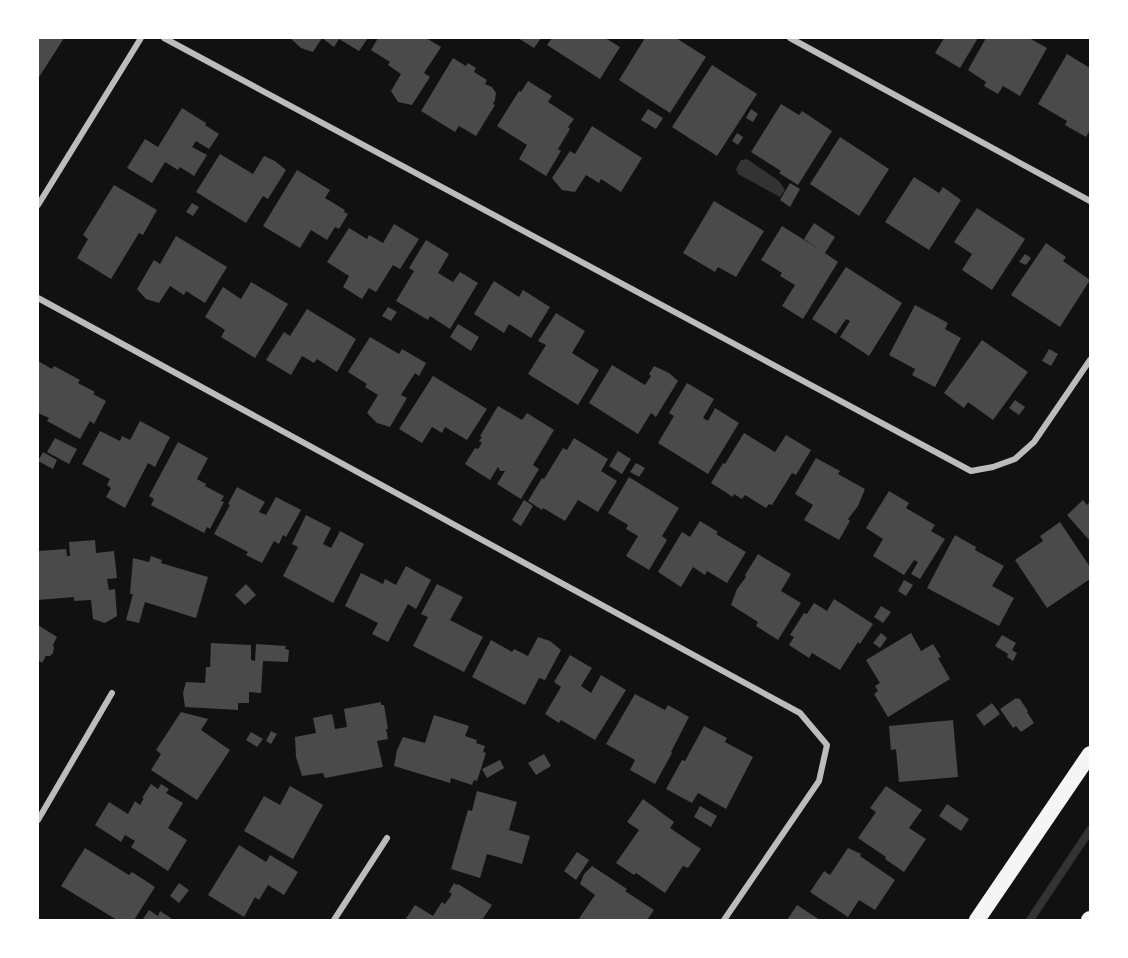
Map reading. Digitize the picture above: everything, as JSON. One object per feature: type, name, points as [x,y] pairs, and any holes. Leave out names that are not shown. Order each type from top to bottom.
[{"type":"highway","points":[[977,921],[1090,754]]},
{"type":"street","points":[[38,205],[141,38]]},
{"type":"street","points":[[164,38],[971,471],[993,467],[1015,459],[1034,442],[1090,360]]},
{"type":"street","points":[[790,38],[1090,201]]},
{"type":"street","points":[[38,298],[800,713],[827,745],[819,782],[723,921]]},
{"type":"street","points":[[38,820],[112,693]]},
{"type":"street","points":[[334,921],[387,838]]},
{"type":"shaded area","points":[[747,159],[779,181],[785,190],[780,197],[738,174],[736,169],[741,160]]},
{"type":"building","points":[[38,38],[64,38],[39,77],[38,76]]},
{"type":"building","points":[[290,38],[322,38],[313,52],[301,48]]},
{"type":"building","points":[[322,38],[368,38],[359,51],[339,39],[334,47]]},
{"type":"building","points":[[378,38],[426,38],[441,47],[424,73],[430,77],[412,105],[398,102],[391,91],[401,74],[388,65],[390,62],[371,50]]},
{"type":"building","points":[[518,38],[541,38],[534,48]]},
{"type":"building","points":[[552,38],[605,38],[620,47],[600,79],[547,45]]},
{"type":"building","points":[[645,38],[676,38],[706,57],[670,113],[619,80]]},
{"type":"building","points":[[944,38],[978,38],[960,68],[935,53]]},
{"type":"building","points":[[986,38],[1029,38],[1047,48],[1020,96],[1003,86],[998,94],[984,86],[986,82],[968,70]]},
{"type":"building","points":[[1067,54],[1090,68],[1090,130],[1086,137],[1065,125],[1067,121],[1038,104]]},
{"type":"building","points":[[453,58],[466,66],[468,63],[476,68],[474,72],[487,80],[485,84],[492,87],[496,93],[493,104],[495,105],[476,136],[459,126],[455,132],[421,111]]},
{"type":"building","points":[[712,65],[757,94],[717,156],[672,127]]},
{"type":"building","points":[[528,81],[552,96],[548,102],[574,119],[558,149],[561,151],[546,176],[519,159],[527,145],[497,126]]},
{"type":"building","points":[[781,104],[799,115],[802,111],[832,131],[798,185],[751,152]]},
{"type":"building","points":[[182,108],[219,134],[209,149],[196,141],[192,147],[207,155],[194,176],[180,167],[178,170],[165,162],[152,183],[127,168],[145,139],[158,147]]},
{"type":"building","points":[[648,109],[663,118],[656,129],[641,120]]},
{"type":"building","points":[[751,109],[758,114],[753,122],[746,118]]},
{"type":"building","points":[[592,126],[642,158],[621,192],[601,179],[599,183],[586,175],[575,192],[562,190],[552,178],[570,151],[575,154]]},
{"type":"building","points":[[737,133],[743,137],[738,145],[732,141]]},
{"type":"building","points":[[840,137],[889,169],[859,216],[810,184]]},
{"type":"building","points":[[220,154],[253,174],[264,156],[286,170],[268,199],[263,196],[246,223],[196,192]]},
{"type":"building","points":[[297,170],[330,190],[325,198],[348,214],[339,229],[335,227],[327,240],[311,230],[300,248],[263,226]]},
{"type":"building","points":[[914,177],[939,193],[943,187],[961,200],[929,250],[885,222]]},
{"type":"building","points":[[790,183],[800,189],[790,207],[780,200]]},
{"type":"building","points":[[114,185],[157,210],[143,235],[139,233],[111,279],[77,258],[88,239],[83,235]]},
{"type":"building","points":[[714,201],[764,231],[736,277],[718,267],[715,272],[683,253]]},
{"type":"building","points":[[192,203],[199,207],[193,216],[186,212]]},
{"type":"building","points":[[977,208],[1025,239],[992,290],[962,270],[972,254],[954,242]]},
{"type":"building","points":[[814,223],[835,237],[825,253],[838,262],[803,319],[782,306],[795,285],[780,276],[782,273],[761,260],[782,226],[822,251],[804,239]]},
{"type":"building","points":[[394,224],[419,239],[400,269],[393,265],[376,292],[369,288],[362,299],[343,287],[349,276],[327,262],[349,228],[367,239],[369,235],[383,243]]},
{"type":"building","points":[[176,236],[227,267],[205,303],[186,291],[184,295],[170,286],[159,303],[146,299],[137,289],[154,260],[160,264]]},
{"type":"building","points":[[426,240],[449,254],[438,273],[453,282],[460,272],[478,283],[450,329],[430,316],[428,320],[396,301],[414,271],[409,268]]},
{"type":"building","points":[[1046,243],[1066,257],[1063,261],[1090,280],[1060,327],[1011,295]]},
{"type":"building","points":[[1025,254],[1031,258],[1026,265],[1019,262]]},
{"type":"building","points":[[846,267],[902,303],[869,356],[840,337],[850,321],[846,319],[836,334],[812,319]]},
{"type":"building","points":[[494,281],[519,297],[523,290],[550,307],[531,338],[509,324],[504,333],[474,314]]},
{"type":"building","points":[[251,282],[288,304],[255,358],[221,337],[225,330],[205,317],[223,287],[241,299]]},
{"type":"building","points":[[915,305],[948,323],[945,329],[961,338],[935,387],[912,375],[915,369],[889,355]]},
{"type":"building","points":[[388,307],[397,312],[391,321],[382,316]]},
{"type":"building","points":[[307,309],[356,339],[337,372],[317,359],[314,363],[302,356],[291,375],[266,360],[284,332],[290,336]]},
{"type":"building","points":[[556,313],[585,331],[572,353],[599,370],[578,405],[528,374],[546,345],[538,341]]},
{"type":"building","points":[[458,324],[479,337],[471,351],[450,337]]},
{"type":"building","points":[[370,337],[399,354],[402,349],[426,363],[419,376],[415,373],[401,395],[407,398],[390,427],[377,423],[367,413],[378,395],[365,387],[367,384],[348,372]]},
{"type":"building","points":[[982,340],[1028,372],[993,420],[968,402],[964,408],[944,393]]},
{"type":"building","points":[[1049,349],[1058,354],[1051,366],[1042,361]]},
{"type":"building","points":[[38,361],[52,369],[54,366],[80,380],[78,383],[106,401],[94,424],[90,421],[80,439],[47,421],[49,418],[38,413]]},
{"type":"building","points":[[612,365],[645,385],[654,366],[669,373],[678,381],[656,417],[651,413],[638,434],[589,403]]},
{"type":"building","points":[[433,376],[487,409],[467,440],[445,427],[442,433],[432,427],[422,443],[399,429]]},
{"type":"building","points":[[687,383],[714,399],[703,418],[708,421],[715,408],[739,423],[708,474],[658,443],[674,416],[669,413]]},
{"type":"building","points":[[1015,400],[1025,407],[1019,415],[1009,408]]},
{"type":"building","points":[[498,406],[522,420],[527,413],[554,430],[533,465],[539,469],[521,499],[497,484],[505,471],[500,471],[498,467],[490,480],[465,464],[475,448],[478,449],[482,443],[479,441],[482,437],[480,436]]},
{"type":"building","points":[[140,421],[170,437],[155,467],[148,463],[125,508],[106,497],[111,488],[107,485],[110,479],[82,464],[100,431],[120,441],[122,436],[130,440]]},
{"type":"building","points":[[744,433],[775,452],[786,435],[811,450],[796,475],[792,473],[772,505],[769,504],[766,508],[745,495],[742,499],[734,494],[733,497],[711,483]]},
{"type":"building","points":[[55,438],[77,449],[69,464],[47,452]]},
{"type":"building","points":[[574,438],[608,459],[601,471],[617,481],[598,512],[578,500],[565,521],[528,501],[563,448],[567,450]]},
{"type":"building","points":[[178,442],[208,458],[197,479],[224,496],[221,501],[224,502],[210,529],[207,527],[204,533],[151,505],[154,499],[149,496]]},
{"type":"building","points":[[618,451],[631,459],[622,474],[609,466]]},
{"type":"building","points":[[43,452],[57,460],[53,469],[38,461]]},
{"type":"building","points":[[816,458],[840,471],[838,474],[865,489],[839,540],[804,520],[813,505],[795,494]]},
{"type":"building","points":[[636,463],[645,468],[639,477],[630,472]]},
{"type":"building","points":[[629,477],[679,508],[662,536],[667,540],[649,570],[626,556],[638,536],[626,529],[628,525],[608,513]]},
{"type":"building","points":[[237,487],[265,502],[259,512],[266,515],[276,497],[301,510],[286,537],[283,535],[279,544],[274,541],[262,563],[246,555],[248,552],[214,534]]},
{"type":"building","points":[[889,491],[909,503],[906,508],[935,525],[931,531],[945,539],[920,579],[911,574],[918,562],[914,560],[904,575],[873,556],[883,539],[866,528]]},
{"type":"building","points":[[524,500],[533,506],[521,526],[512,520]]},
{"type":"building","points":[[1083,500],[1087,505],[1090,501],[1090,541],[1067,515]]},
{"type":"building","points":[[306,515],[331,528],[323,544],[331,548],[340,531],[364,544],[333,603],[283,576],[298,547],[292,544]]},
{"type":"building","points":[[700,521],[718,532],[716,534],[746,552],[727,583],[707,571],[705,575],[693,567],[681,587],[658,572],[682,532],[690,537]]},
{"type":"building","points":[[1060,522],[1090,567],[1090,579],[1047,608],[1015,560],[1043,541],[1040,536]]},
{"type":"building","points":[[955,535],[976,547],[975,550],[1004,566],[992,586],[1014,598],[999,626],[927,588]]},
{"type":"building","points":[[95,540],[96,553],[114,551],[117,578],[107,579],[109,590],[115,589],[117,616],[105,623],[93,619],[91,600],[74,601],[74,597],[38,600],[38,551],[66,549],[67,556],[70,556],[69,542]]},
{"type":"building","points":[[758,554],[791,574],[781,591],[801,603],[778,640],[756,626],[758,622],[731,605],[737,589]]},
{"type":"building","points":[[151,556],[162,560],[161,563],[208,577],[196,618],[145,602],[139,623],[126,620],[133,594],[130,594],[133,558],[149,562]]},
{"type":"building","points":[[406,566],[431,580],[416,609],[408,604],[388,642],[372,634],[378,623],[345,606],[361,573],[383,584],[385,579],[396,585]]},
{"type":"building","points":[[904,580],[913,585],[906,596],[898,591]]},
{"type":"building","points":[[246,584],[256,595],[245,605],[235,595]]},
{"type":"building","points":[[437,584],[463,597],[450,620],[483,637],[464,672],[413,646],[428,617],[421,614]]},
{"type":"building","points":[[834,599],[873,624],[840,670],[812,653],[809,658],[789,645],[794,637],[790,635],[804,613],[807,614],[814,603],[827,611]]},
{"type":"building","points":[[881,606],[891,612],[883,623],[874,617]]},
{"type":"building","points":[[38,625],[57,637],[53,645],[53,653],[46,656],[42,663],[38,660]]},
{"type":"building","points":[[881,633],[887,638],[880,648],[873,643]]},
{"type":"building","points":[[911,633],[921,651],[933,644],[950,679],[888,717],[874,694],[878,691],[875,686],[880,683],[866,660]]},
{"type":"building","points":[[1002,635],[1016,643],[1012,650],[1017,653],[1013,661],[1007,657],[1008,654],[995,646]]},
{"type":"building","points":[[538,637],[550,641],[561,650],[545,680],[539,678],[525,705],[472,677],[491,640],[512,652],[514,649],[528,656]]},
{"type":"building","points":[[211,643],[251,645],[251,660],[255,661],[256,644],[286,646],[285,649],[289,650],[288,662],[263,661],[261,693],[249,692],[249,703],[238,703],[238,710],[185,707],[183,693],[186,682],[205,683],[206,667],[210,667]]},
{"type":"building","points":[[570,655],[592,668],[581,686],[591,693],[601,675],[626,690],[595,740],[561,720],[559,723],[545,714],[561,687],[554,682]]},
{"type":"building","points":[[635,694],[665,710],[668,705],[689,717],[655,784],[630,770],[635,760],[606,744]]},
{"type":"building","points":[[1019,698],[1034,723],[1021,732],[1016,726],[1013,728],[1000,709]]},
{"type":"building","points":[[381,702],[381,705],[384,705],[388,729],[386,729],[388,739],[377,741],[383,767],[325,778],[323,773],[302,776],[296,757],[295,737],[316,733],[313,718],[332,714],[335,729],[347,727],[344,709]]},
{"type":"building","points":[[992,703],[1000,714],[984,726],[976,715]]},
{"type":"building","points":[[181,712],[208,719],[201,730],[230,750],[197,800],[151,770],[161,754],[156,750]]},
{"type":"building","points":[[434,715],[469,726],[465,736],[485,746],[483,752],[486,753],[477,781],[474,780],[472,785],[451,778],[450,783],[394,766],[397,750],[403,737],[425,743]]},
{"type":"building","points":[[953,720],[958,777],[899,782],[896,749],[891,750],[889,726]]},
{"type":"building","points":[[704,726],[727,738],[725,742],[753,757],[726,809],[698,793],[692,803],[666,789],[682,760],[685,761]]},
{"type":"building","points":[[271,731],[277,734],[271,744],[266,741]]},
{"type":"building","points":[[251,732],[263,739],[257,747],[246,740]]},
{"type":"building","points":[[544,754],[551,766],[536,775],[528,763]]},
{"type":"building","points":[[500,760],[504,768],[487,778],[482,769]]},
{"type":"building","points":[[151,784],[158,789],[161,784],[169,789],[166,793],[183,803],[168,828],[187,840],[168,871],[131,847],[135,841],[125,835],[121,842],[95,825],[109,802],[128,814],[135,801],[140,805]]},
{"type":"building","points":[[290,786],[323,805],[293,859],[244,831],[264,796],[280,805]]},
{"type":"building","points":[[886,786],[922,810],[909,828],[926,839],[904,872],[858,838],[876,812],[870,808]]},
{"type":"building","points":[[477,791],[517,802],[509,830],[530,836],[522,864],[487,854],[480,878],[451,869],[468,810],[472,811]]},
{"type":"building","points":[[643,799],[674,822],[670,828],[701,849],[688,868],[683,866],[665,893],[636,873],[634,875],[616,863],[639,830],[627,822]]},
{"type":"building","points":[[947,804],[969,819],[961,831],[939,816]]},
{"type":"building","points":[[700,806],[717,816],[711,827],[694,817]]},
{"type":"building","points":[[239,845],[266,862],[270,855],[298,872],[284,895],[268,885],[259,900],[255,897],[244,917],[208,895]]},
{"type":"building","points":[[85,848],[129,875],[132,872],[155,887],[134,920],[117,920],[61,886]]},
{"type":"building","points":[[848,848],[861,854],[860,856],[895,880],[875,910],[859,900],[848,917],[810,892],[824,871],[830,875]]},
{"type":"building","points":[[577,852],[589,860],[576,880],[564,871]]},
{"type":"building","points":[[592,866],[654,910],[647,920],[578,920],[595,895],[580,884],[584,874]]},
{"type":"building","points":[[179,883],[189,890],[179,903],[170,896]]},
{"type":"building","points":[[454,883],[492,905],[482,920],[405,920],[415,905],[433,916],[442,902],[445,904],[452,894],[449,892]]},
{"type":"building","points":[[797,905],[820,920],[787,920]]},
{"type":"building","points":[[149,910],[158,916],[160,911],[171,918],[170,920],[143,919]]},
{"type":"waterway","points":[[1030,920],[1090,830]]}]
